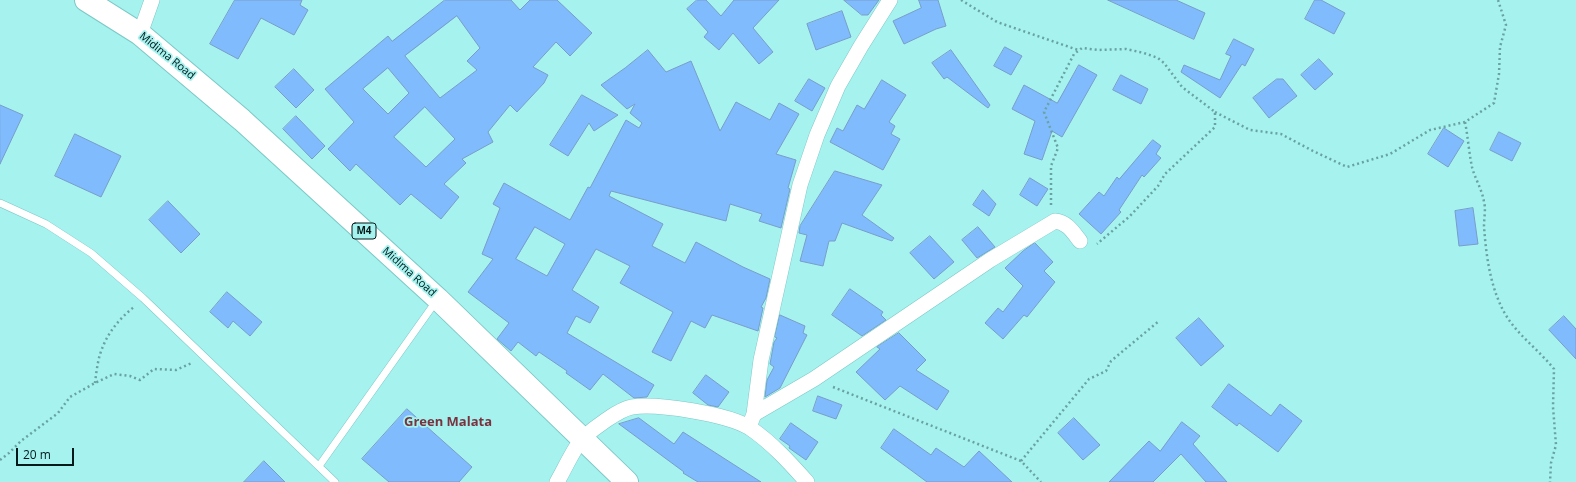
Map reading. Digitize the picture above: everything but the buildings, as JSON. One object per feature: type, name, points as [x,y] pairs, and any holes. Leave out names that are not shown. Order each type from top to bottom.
[{"type":"main road","name":"Midima Road","points":[[86,0],[140,34],[242,120],[438,299],[627,482]]},
{"type":"street","points":[[140,34],[152,0]]},
{"type":"street","points":[[807,482],[792,465],[765,440],[751,421],[761,360],[800,185],[817,135],[838,86],[890,0]]},
{"type":"street","points":[[557,482],[582,439],[618,412],[631,407],[674,408],[722,418],[751,421],[990,260],[1055,221],[1062,222],[1068,226],[1080,241]]},
{"type":"lane","points":[[0,203],[46,224],[91,253],[143,298],[335,482]]},
{"type":"lane","points":[[319,466],[438,299]]},
{"type":"path","points":[[961,0],[997,22],[1079,50]]},
{"type":"path","points":[[1055,221],[1051,206],[1051,166],[1058,148],[1044,112],[1074,54],[1082,48],[1098,50],[1126,49],[1158,58],[1164,63],[1182,87],[1215,112],[1250,130],[1281,134],[1347,167],[1390,154],[1430,130],[1465,122],[1494,103],[1499,74],[1500,47],[1506,25],[1498,0]]},
{"type":"path","points":[[1080,241],[1090,250],[1130,216],[1158,186],[1165,174],[1215,127],[1215,112]]},
{"type":"path","points":[[1465,122],[1473,168],[1485,203],[1485,241],[1496,295],[1504,312],[1514,327],[1542,354],[1554,369],[1552,407],[1556,445],[1551,463],[1550,482]]},
{"type":"path","points":[[95,383],[98,360],[102,346],[108,334],[143,298]]},
{"type":"path","points":[[1022,461],[1089,379],[1106,371],[1111,361],[1159,321]]},
{"type":"path","points":[[0,460],[21,441],[58,413],[70,397],[95,383],[114,374],[130,376],[140,380],[154,369],[176,370],[205,357]]},
{"type":"path","points":[[814,379],[1022,461],[1041,482]]},
{"type":"district","name":"Green Malata","points":[[448,422]]}]
